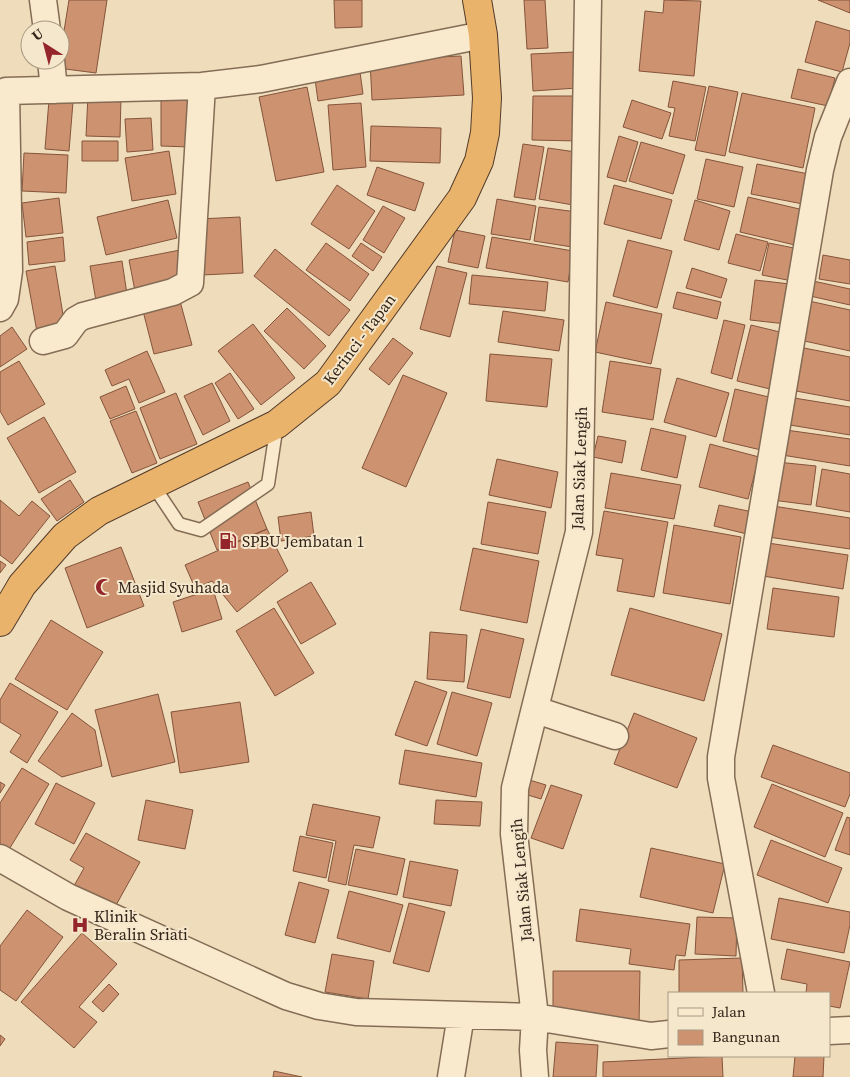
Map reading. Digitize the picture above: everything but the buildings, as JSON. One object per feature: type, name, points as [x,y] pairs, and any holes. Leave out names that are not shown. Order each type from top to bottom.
[{"type":"highway","name":"Kerinci - Tapan","points":[[0,622],[22,585],[65,536],[99,511],[277,424],[328,383],[462,198],[479,161],[485,133],[487,98],[483,35],[477,0]]},
{"type":"street","points":[[43,0],[46,20]]},
{"type":"street","name":"Jalan Siak Lengih","points":[[535,1077],[533,1050],[535,1017],[514,834],[515,788],[579,532],[588,0]]},
{"type":"street","points":[[0,308],[4,299],[9,271],[3,91],[202,86],[261,79],[483,35]]},
{"type":"street","points":[[52,70],[54,90]]},
{"type":"street","points":[[762,992],[721,778],[721,757],[820,170],[828,137],[850,82]]},
{"type":"street","points":[[43,341],[65,335],[76,320],[83,316],[172,292],[190,283],[202,86]]},
{"type":"street","points":[[536,710],[614,736]]},
{"type":"street","points":[[0,858],[68,897],[286,996],[319,1006],[356,1012],[535,1017],[651,1036],[668,1034]]},
{"type":"street","points":[[451,1077],[461,1015]]},
{"type":"street","points":[[830,1031],[850,1030]]},
{"type":"lane","points":[[153,485],[179,524],[201,530],[268,484],[277,424]]},
{"type":"place","name":"SPBU Jembatan 1","points":[[228,541]]},
{"type":"place","name":"Masjid Syuhada","points":[[104,587]]},
{"type":"place","name":"Klinik Beralin Sriati","points":[[80,925]]}]
